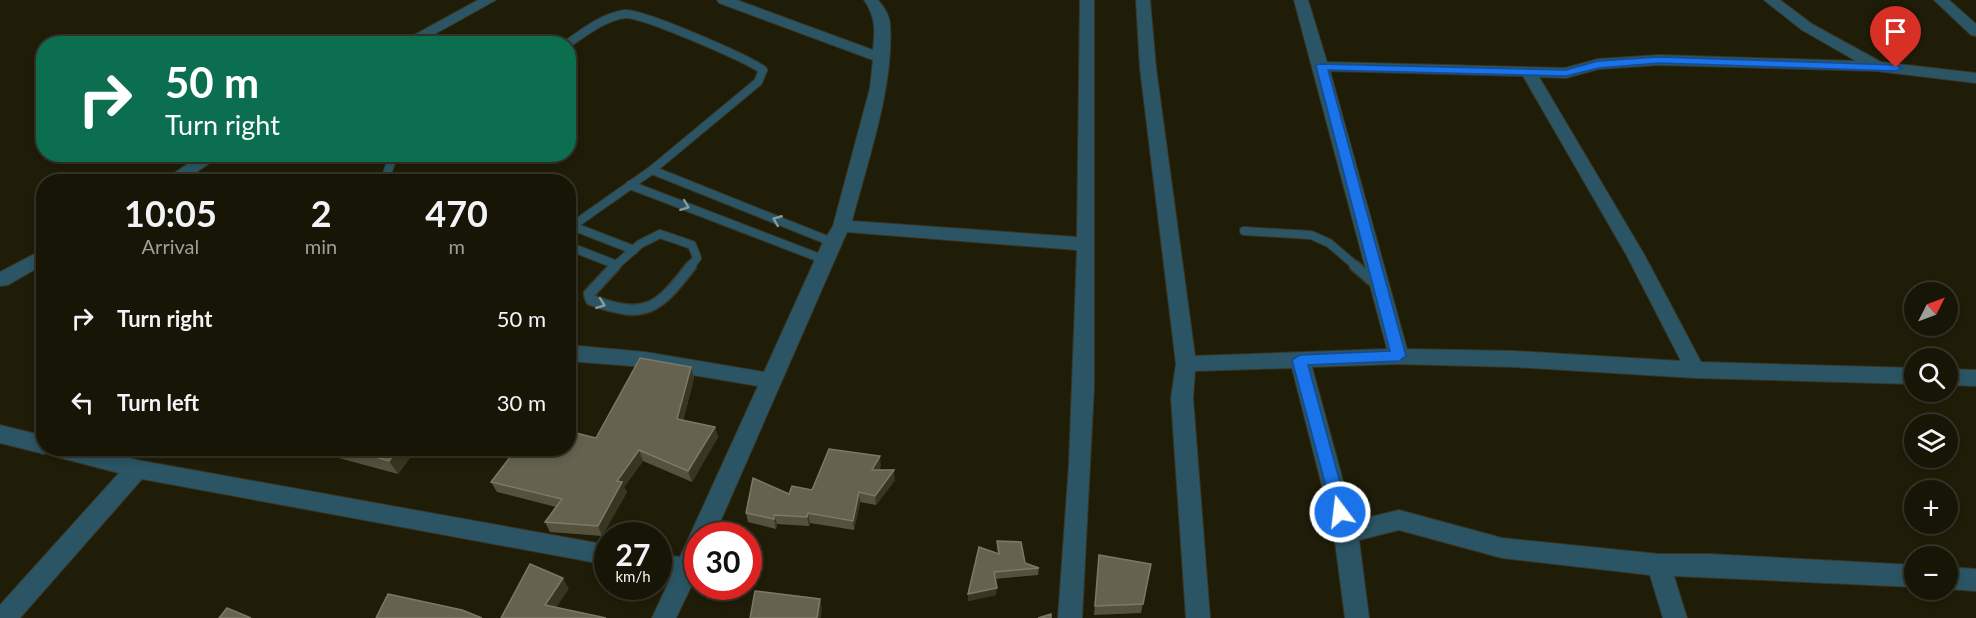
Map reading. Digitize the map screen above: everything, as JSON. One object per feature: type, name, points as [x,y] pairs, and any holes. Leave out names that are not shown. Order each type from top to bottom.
[{"type":"street","points":[[420,36],[489,0]]},
{"type":"street","points":[[724,0],[881,58]]},
{"type":"street","points":[[708,522],[837,234],[878,88],[883,23],[878,9],[871,0]]},
{"type":"street","points":[[1070,618],[1077,535],[1086,244],[1088,0]]},
{"type":"street","points":[[1143,0],[1148,68],[1186,364],[1182,398],[1198,618]]},
{"type":"street","points":[[1301,0],[1399,356]]},
{"type":"street","points":[[1771,0],[1807,27],[1876,66]]},
{"type":"street","points":[[1941,0],[1976,32]]},
{"type":"street","points":[[1321,66],[1566,73],[1598,64],[1659,60],[1876,66],[1976,78]]},
{"type":"street","points":[[1528,72],[1625,232],[1664,304],[1695,370]]},
{"type":"street","points":[[182,174],[202,162]]},
{"type":"street","points":[[837,234],[1086,244]]},
{"type":"street","points":[[1,280],[36,260]]},
{"type":"street","points":[[576,353],[643,359],[772,381]]},
{"type":"street","points":[[1186,364],[1399,356],[1514,359],[1695,370],[1904,376]]},
{"type":"street","points":[[1300,360],[1346,533],[1357,618]]},
{"type":"street","points":[[1958,377],[1976,378]]},
{"type":"street","points":[[0,434],[36,443]]},
{"type":"street","points":[[87,456],[137,469],[594,552]]},
{"type":"street","points":[[4,618],[137,469]]},
{"type":"street","points":[[1346,533],[1399,520],[1502,548],[1659,565],[1708,565],[1904,575]]},
{"type":"street","points":[[1659,565],[1675,618]]},
{"type":"street","points":[[664,618],[684,573]]},
{"type":"street","points":[[1958,579],[1976,580]]},
{"type":"lane","points":[[576,38],[611,16],[632,14],[761,66],[763,73],[758,82],[652,170],[576,224]]},
{"type":"lane","points":[[652,170],[837,234]]},
{"type":"lane","points":[[630,185],[825,260]]},
{"type":"lane","points":[[576,230],[634,250]]},
{"type":"lane","points":[[1244,231],[1311,235],[1329,243],[1380,288]]},
{"type":"lane","points":[[660,234],[692,245],[697,253],[697,258],[658,303],[635,312],[604,306],[591,300],[589,294],[617,264],[650,237],[660,234]]},
{"type":"lane","points":[[576,249],[617,264]]},
{"type":"building","points":[[640,358],[691,367],[677,419],[715,427],[688,471],[639,450],[617,481],[622,482],[600,522],[594,522],[594,526],[545,522],[562,499],[491,482],[511,456],[576,456],[576,433],[596,438]]},
{"type":"building","points":[[829,449],[880,456],[872,470],[894,470],[875,496],[859,492],[853,521],[808,513],[807,517],[774,515],[774,519],[746,513],[753,478],[789,494],[792,486],[812,490]]},
{"type":"building","points":[[372,456],[392,456],[389,461]]},
{"type":"building","points":[[997,541],[1021,542],[1025,563],[1039,568],[994,572],[997,588],[968,594],[979,547],[999,554]]},
{"type":"building","points":[[1099,555],[1151,564],[1143,604],[1095,606]]},
{"type":"building","points":[[530,564],[563,578],[545,605],[606,618],[501,618]]},
{"type":"building","points":[[762,592],[820,599],[817,618],[750,618],[753,600],[762,600]]},
{"type":"building","points":[[388,594],[462,610],[482,618],[376,618]]},
{"type":"building","points":[[227,608],[251,618],[219,618]]},
{"type":"building","points":[[1051,614],[1051,618],[1038,618]]},
{"type":"route","points":[[1340,512],[1300,360],[1399,356],[1321,66],[1566,73],[1598,64],[1659,60],[1896,68]]}]
